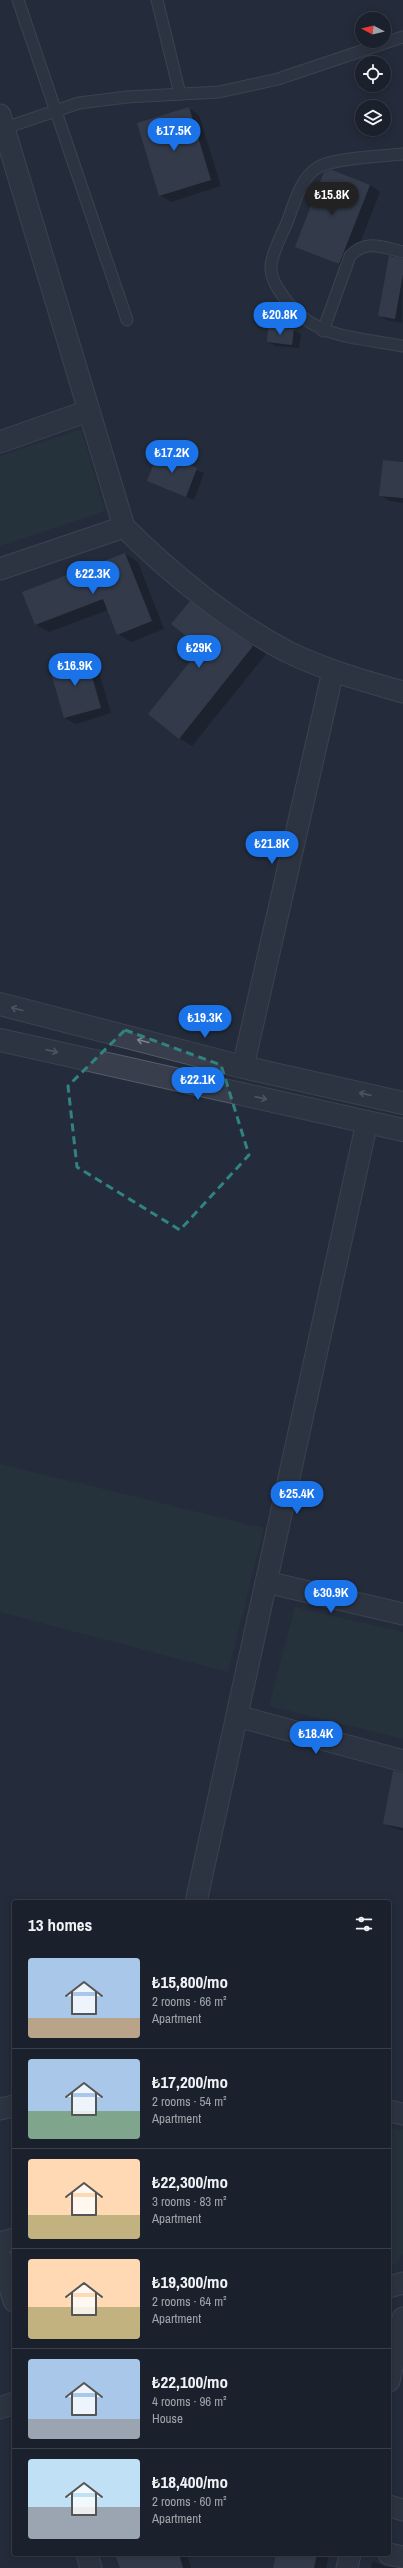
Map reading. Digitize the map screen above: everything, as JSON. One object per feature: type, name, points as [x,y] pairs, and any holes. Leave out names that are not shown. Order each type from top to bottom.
[{"type":"street","points":[[2,124],[124,527],[146,549],[194,589],[246,626],[288,652],[333,671],[403,692]]},
{"type":"street","points":[[0,442],[88,411]]},
{"type":"street","points":[[0,569],[124,527]]},
{"type":"street","points":[[244,1067],[333,671]]},
{"type":"street","points":[[0,1004],[244,1067],[403,1103]]},
{"type":"street","points":[[0,1040],[403,1130]]},
{"type":"street","points":[[196,1900],[367,1122]]},
{"type":"street","points":[[266,1582],[403,1614]]},
{"type":"street","points":[[237,1716],[403,1761]]},
{"type":"street","points":[[0,2109],[12,2106]]},
{"type":"street","points":[[391,2111],[403,2114]]},
{"type":"street","points":[[0,2243],[12,2240]]},
{"type":"street","points":[[0,2256],[12,2295]]},
{"type":"street","points":[[391,2286],[403,2283]]},
{"type":"street","points":[[395,2373],[403,2318]]},
{"type":"street","points":[[0,2408],[12,2404]]},
{"type":"street","points":[[391,2507],[403,2510]]},
{"type":"street","points":[[391,2554],[403,2557]]},
{"type":"street","points":[[88,2556],[91,2568]]},
{"type":"street","points":[[347,2568],[350,2556]]},
{"type":"lane","points":[[18,0],[127,320]]},
{"type":"lane","points":[[157,0],[180,94]]},
{"type":"lane","points":[[2,124],[56,111],[79,103],[102,99],[219,92],[278,79],[403,37]]},
{"type":"lane","points":[[403,154],[334,163],[317,167],[306,177],[275,250],[271,266],[273,282],[290,307],[306,322],[324,331],[403,346]]},
{"type":"lane","points":[[324,331],[350,256],[358,247],[371,245],[403,252]]},
{"type":"highlighted area","points":[[125,1030],[221,1065],[249,1155],[180,1230],[77,1167],[68,1086]]},
{"type":"shaded area","points":[[81,429],[105,511],[0,546],[0,456]]},
{"type":"shaded area","points":[[0,1464],[264,1528],[228,1672],[0,1612]]},
{"type":"shaded area","points":[[295,1607],[403,1632],[403,1739],[269,1706]]},
{"type":"shaded area","points":[[391,2127],[403,2130],[403,2254],[395,2265],[391,2266]]},
{"type":"building","points":[[189,107],[211,180],[159,196],[137,123]]},
{"type":"building","points":[[332,170],[370,185],[339,264],[295,247],[324,172]]},
{"type":"building","points":[[389,256],[403,259],[403,274],[395,319],[378,316]]},
{"type":"building","points":[[268,327],[294,329],[292,345],[267,342]]},
{"type":"building","points":[[158,452],[197,468],[186,497],[147,481]]},
{"type":"building","points":[[383,460],[403,462],[403,498],[379,496]]},
{"type":"building","points":[[125,553],[152,621],[117,635],[103,599],[35,625],[22,592]]},
{"type":"building","points":[[190,601],[253,646],[179,739],[148,714],[201,648],[171,624]]},
{"type":"building","points":[[86,655],[101,708],[64,718],[49,666]]},
{"type":"building","points":[[393,1771],[403,1773],[403,1828],[383,1824]]},
{"type":"building","points":[[116,2556],[180,2556],[183,2568],[120,2568]]},
{"type":"building","points":[[276,2556],[317,2556],[314,2568],[273,2568]]}]
